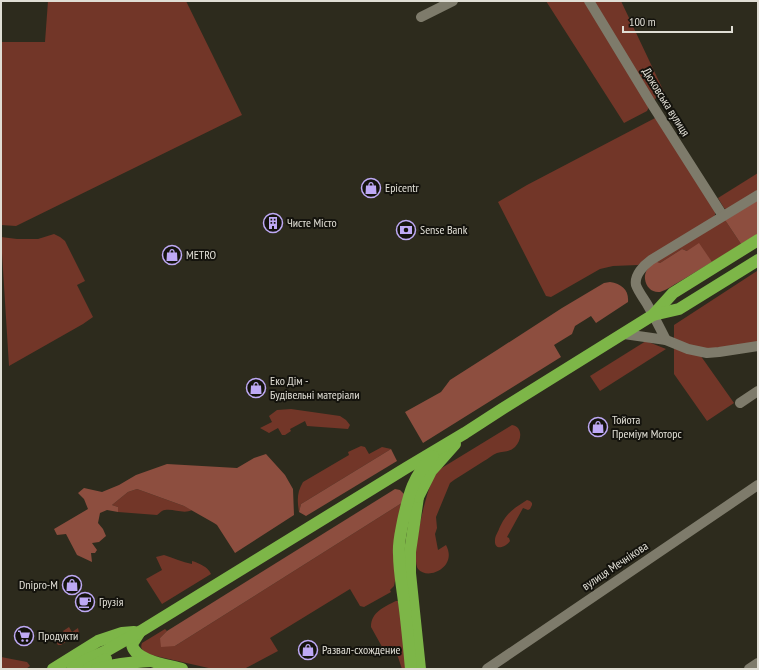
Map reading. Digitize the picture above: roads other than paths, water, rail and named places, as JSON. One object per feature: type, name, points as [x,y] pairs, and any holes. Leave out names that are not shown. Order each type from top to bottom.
[{"type":"highway","points":[[72,669],[141,631],[624,334],[653,315],[673,294],[758,240]]},
{"type":"highway","points":[[653,315],[679,308],[758,260]]},
{"type":"highway","points":[[417,500],[431,472],[465,433]]},
{"type":"highway","points":[[411,669],[401,586],[399,553],[400,533],[408,498],[416,478],[427,462],[439,449]]},
{"type":"highway","points":[[406,468],[412,472],[416,478],[419,490],[410,552],[410,573],[420,669]]},
{"type":"highway","points":[[141,631],[132,644],[133,650],[137,654],[144,658],[182,669]]},
{"type":"highway","points":[[96,669],[141,631]]},
{"type":"highway","points":[[53,669],[98,641],[122,633],[141,631]]},
{"type":"highway","points":[[96,669],[133,662],[154,661]]},
{"type":"street","points":[[421,17],[453,1]]},
{"type":"street","name":"Дюковська вулиця","points":[[589,1],[651,103],[723,216]]},
{"type":"street","points":[[666,340],[636,285],[640,271],[651,260],[758,195]]},
{"type":"street","points":[[624,334],[666,340],[688,349],[707,353],[758,346]]},
{"type":"street","points":[[740,403],[758,391]]},
{"type":"street","name":"вулиця Мечнікова","points":[[487,669],[758,485]]},
{"type":"street","points":[[749,669],[758,663]]},
{"type":"place","name":"Epicentr","points":[[371,188]]},
{"type":"place","name":"Чисте Місто","points":[[273,223]]},
{"type":"place","name":"Sense Bank","points":[[406,230]]},
{"type":"place","name":"METRO","points":[[172,255]]},
{"type":"place","name":"Еко Дім - Будівельні матеріали","points":[[256,388]]},
{"type":"place","name":"Тойота Преміум Моторс","points":[[598,427]]},
{"type":"place","name":"Dnipro-M","points":[[72,585]]},
{"type":"place","name":"Грузія","points":[[85,602]]},
{"type":"place","name":"Продукти","points":[[24,636]]},
{"type":"place","name":"Развал-схождение","points":[[308,650]]}]
